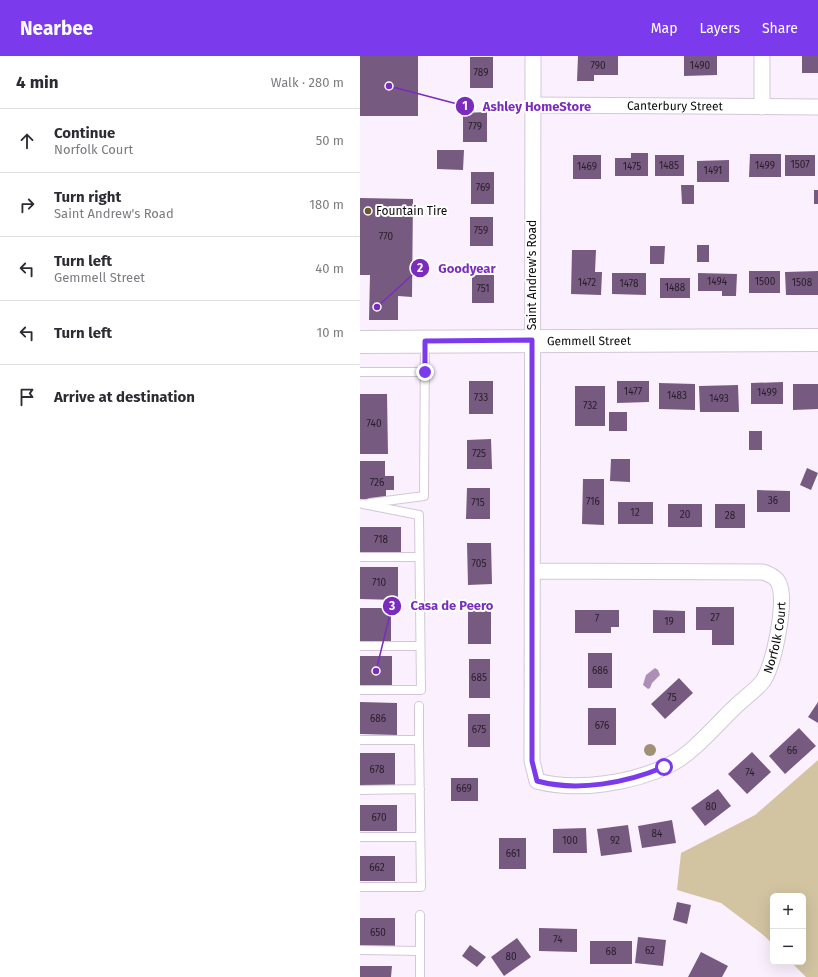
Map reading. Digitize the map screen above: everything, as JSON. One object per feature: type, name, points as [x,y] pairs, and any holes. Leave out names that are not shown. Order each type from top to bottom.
[{"type":"street","name":"Saint Andrew's Road","points":[[532,56],[532,761],[537,781]]},
{"type":"street","points":[[762,56],[762,107]]},
{"type":"street","name":"Canterbury Street","points":[[533,105],[818,107]]},
{"type":"street","name":"Gemmell Street","points":[[360,342],[532,340],[818,340]]},
{"type":"street","name":"Norfolk Court","points":[[533,571],[763,572],[773,575],[779,583],[781,595],[779,631],[771,663],[763,680],[688,752],[672,764],[647,774],[624,780],[574,785],[552,785],[537,781]]},
{"type":"lane","points":[[362,504],[424,496],[425,341]]},
{"type":"lane","points":[[360,372],[425,372]]},
{"type":"lane","points":[[360,690],[421,690],[419,514],[362,504]]},
{"type":"lane","points":[[360,557],[419,557]]},
{"type":"lane","points":[[360,646],[420,646]]},
{"type":"lane","points":[[360,887],[421,887],[419,706]]},
{"type":"lane","points":[[360,740],[419,740]]},
{"type":"lane","points":[[360,790],[420,790]]},
{"type":"lane","points":[[360,837],[420,837]]},
{"type":"lane","points":[[420,915],[420,977]]},
{"type":"lane","points":[[360,950],[420,950]]},
{"type":"shaded area","points":[[655,668],[658,670],[660,675],[648,689],[643,685],[646,675]]},
{"type":"shaded area","points":[[818,760],[818,977],[806,977],[794,965],[806,965],[806,893],[770,893],[770,941],[721,903],[677,890],[681,853],[755,815]]},
{"type":"building","points":[[360,56],[418,56],[418,116],[360,116]]},
{"type":"building","points":[[578,56],[618,56],[618,75],[594,75],[594,81],[577,81]]},
{"type":"building","points":[[684,56],[717,56],[717,75],[684,76]]},
{"type":"building","points":[[802,56],[818,56],[818,73],[802,73]]},
{"type":"building","points":[[470,57],[493,57],[493,88],[470,88]]},
{"type":"building","points":[[487,112],[487,142],[463,142],[463,113]]},
{"type":"building","points":[[437,150],[464,150],[463,170],[437,169]]},
{"type":"building","points":[[631,153],[648,153],[648,176],[615,176],[615,158],[631,158]]},
{"type":"building","points":[[750,154],[781,154],[781,177],[749,177]]},
{"type":"building","points":[[573,155],[601,155],[601,179],[573,179]]},
{"type":"building","points":[[655,155],[684,155],[684,176],[655,176]]},
{"type":"building","points":[[785,155],[815,155],[815,176],[785,176]]},
{"type":"building","points":[[729,160],[729,182],[697,182],[697,161]]},
{"type":"building","points":[[471,172],[494,172],[494,204],[471,204]]},
{"type":"building","points":[[681,185],[694,185],[694,204],[682,204]]},
{"type":"building","points":[[814,190],[818,190],[818,204],[814,204]]},
{"type":"building","points":[[360,198],[413,199],[412,297],[398,296],[398,320],[369,320],[370,275],[360,275]]},
{"type":"building","points":[[470,217],[493,217],[493,246],[470,246]]},
{"type":"building","points":[[697,245],[709,245],[709,262],[697,262]]},
{"type":"building","points":[[650,246],[665,246],[664,264],[650,264]]},
{"type":"building","points":[[572,250],[596,250],[595,272],[602,272],[601,295],[571,294]]},
{"type":"building","points":[[749,271],[780,271],[780,293],[749,293]]},
{"type":"building","points":[[818,271],[818,295],[786,295],[785,272]]},
{"type":"building","points":[[612,273],[646,273],[646,295],[612,294]]},
{"type":"building","points":[[698,273],[737,274],[736,296],[722,296],[722,291],[698,291]]},
{"type":"building","points":[[472,275],[494,275],[494,303],[472,303]]},
{"type":"building","points":[[660,278],[690,278],[690,298],[660,298]]},
{"type":"building","points":[[469,381],[493,381],[493,414],[469,414]]},
{"type":"building","points":[[617,381],[649,381],[649,402],[617,403]]},
{"type":"building","points":[[783,382],[783,404],[751,404],[751,383]]},
{"type":"building","points":[[659,383],[695,384],[695,410],[659,409]]},
{"type":"building","points":[[793,384],[818,384],[818,409],[793,410]]},
{"type":"building","points":[[738,385],[739,412],[700,412],[699,386]]},
{"type":"building","points":[[575,386],[605,386],[605,426],[575,426]]},
{"type":"building","points":[[360,394],[387,394],[388,454],[360,454]]},
{"type":"building","points":[[609,412],[627,412],[627,431],[609,431]]},
{"type":"building","points":[[749,431],[762,431],[762,450],[749,450]]},
{"type":"building","points":[[491,439],[492,469],[467,469],[467,440]]},
{"type":"building","points":[[611,459],[630,459],[630,482],[610,481]]},
{"type":"building","points":[[360,461],[385,461],[385,476],[394,476],[394,490],[386,490],[386,499],[360,499]]},
{"type":"building","points":[[807,468],[818,473],[811,490],[800,485]]},
{"type":"building","points":[[583,479],[604,479],[604,525],[582,524]]},
{"type":"building","points":[[467,488],[490,488],[490,519],[466,519]]},
{"type":"building","points":[[757,490],[790,491],[790,512],[757,512]]},
{"type":"building","points":[[618,502],[653,502],[653,524],[618,524]]},
{"type":"building","points":[[668,504],[702,504],[702,527],[668,527]]},
{"type":"building","points":[[715,504],[745,504],[745,528],[715,528]]},
{"type":"building","points":[[360,527],[401,527],[401,552],[360,552]]},
{"type":"building","points":[[467,543],[491,543],[492,584],[468,585]]},
{"type":"building","points":[[360,567],[398,567],[398,600],[360,599]]},
{"type":"building","points":[[468,604],[491,604],[491,644],[468,644]]},
{"type":"building","points":[[696,607],[734,607],[734,645],[712,645],[712,630],[696,630]]},
{"type":"building","points":[[360,608],[391,608],[391,642],[360,642]]},
{"type":"building","points":[[575,610],[619,610],[619,627],[611,627],[611,633],[575,633]]},
{"type":"building","points":[[653,610],[685,611],[685,633],[653,633]]},
{"type":"building","points":[[588,653],[612,653],[612,688],[588,688]]},
{"type":"building","points":[[360,656],[392,656],[392,687],[360,687]]},
{"type":"building","points":[[469,659],[490,659],[490,698],[469,698]]},
{"type":"building","points":[[679,678],[693,693],[665,719],[651,704]]},
{"type":"building","points":[[360,702],[397,703],[397,735],[360,734]]},
{"type":"building","points":[[818,702],[818,723],[808,717]]},
{"type":"building","points":[[588,708],[616,708],[616,745],[588,745]]},
{"type":"building","points":[[468,714],[490,714],[490,747],[468,747]]},
{"type":"building","points":[[799,728],[816,746],[785,774],[769,756]]},
{"type":"building","points":[[752,752],[771,772],[747,794],[728,774]]},
{"type":"building","points":[[360,753],[395,753],[395,787],[360,787]]},
{"type":"building","points":[[451,778],[478,778],[478,801],[451,801]]},
{"type":"building","points":[[718,789],[731,806],[705,826],[691,808]]},
{"type":"building","points":[[360,805],[397,805],[397,831],[360,831]]},
{"type":"building","points":[[672,820],[676,843],[642,848],[638,826]]},
{"type":"building","points":[[628,825],[632,852],[601,856],[597,829]]},
{"type":"building","points":[[586,828],[587,853],[553,853],[553,829]]},
{"type":"building","points":[[499,838],[526,838],[526,869],[499,869]]},
{"type":"building","points":[[360,856],[395,856],[395,881],[360,881]]},
{"type":"building","points":[[677,902],[691,905],[687,924],[673,920]]},
{"type":"building","points":[[360,918],[395,918],[395,947],[360,947]]},
{"type":"building","points":[[539,928],[577,929],[577,952],[539,951]]},
{"type":"building","points":[[638,937],[666,940],[663,966],[635,963]]},
{"type":"building","points":[[517,938],[531,957],[504,976],[491,957]]},
{"type":"building","points":[[590,941],[632,941],[632,964],[590,964]]},
{"type":"building","points":[[470,945],[486,957],[477,967],[462,956]]},
{"type":"building","points":[[701,952],[728,966],[722,977],[688,977]]},
{"type":"building","points":[[360,966],[392,966],[391,977],[360,977]]},
{"type":"place","name":"Ashley HomeStore","points":[[389,86]]},
{"type":"place","name":"Fountain Tire","points":[[368,211]]},
{"type":"place","name":"Goodyear","points":[[377,307]]},
{"type":"place","name":"Casa de Peero","points":[[376,671]]},
{"type":"route","points":[[425,372],[425,341],[532,340],[532,761],[537,781],[552,785],[601,784],[647,774],[664,767]]}]
